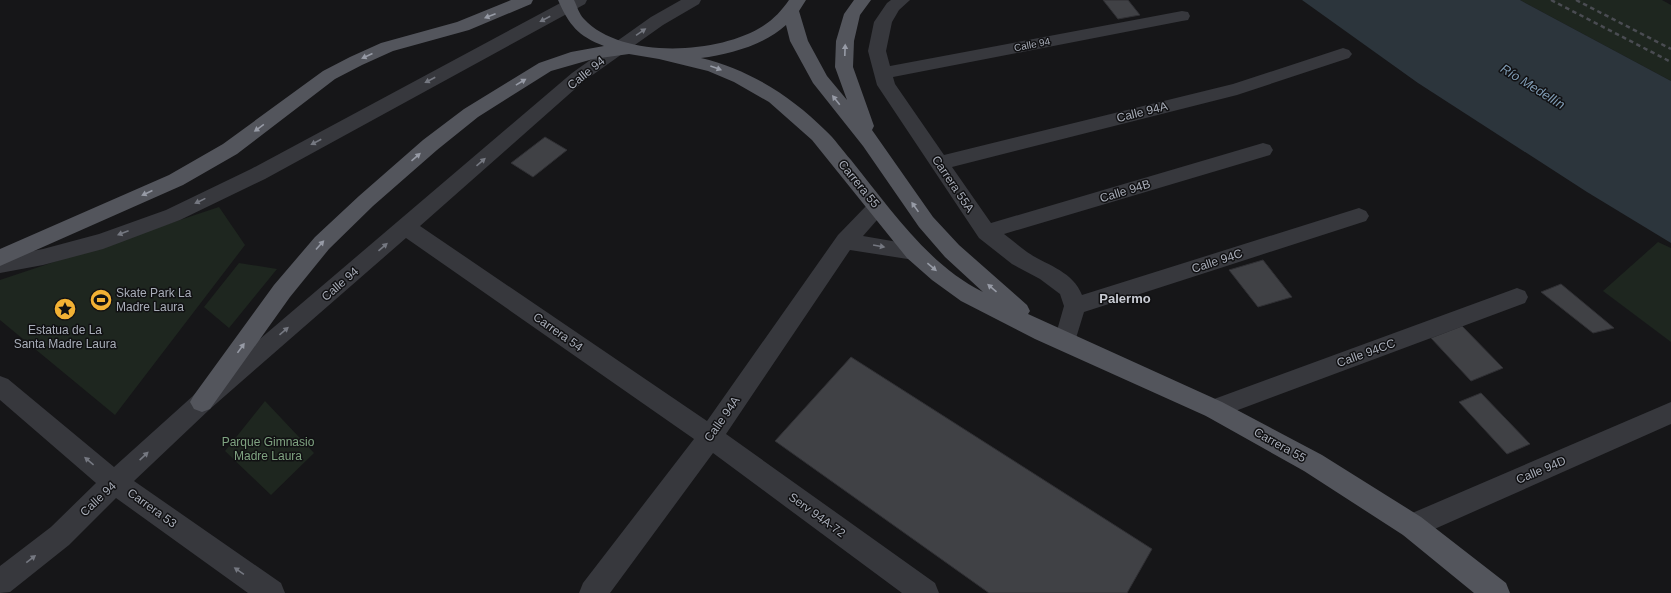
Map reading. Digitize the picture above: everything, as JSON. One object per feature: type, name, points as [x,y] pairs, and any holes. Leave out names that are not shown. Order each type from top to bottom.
[{"type":"main road","points":[[0,258],[176,180],[230,149],[329,75],[356,61],[387,47],[463,26],[525,0]]},
{"type":"main road","points":[[566,0],[575,20],[597,37],[628,49],[665,55],[701,53],[736,45],[766,31],[794,5]]},
{"type":"main road","points":[[863,0],[852,14],[845,41],[844,68],[870,141]]},
{"type":"main road","name":"Carrera 55","points":[[794,5],[799,41],[819,79],[870,141],[926,222],[939,238],[1043,332]]},
{"type":"main road","points":[[202,402],[282,292],[322,243],[366,201],[430,145],[471,113],[545,67],[571,58],[593,53],[628,49]]},
{"type":"main road","name":"Carrera 55","points":[[665,55],[714,67],[740,78],[776,98],[819,135],[914,252],[940,274],[969,295],[1043,332],[1214,408],[1313,463],[1412,526],[1496,593]]},
{"type":"street","points":[[0,265],[43,257],[103,241],[173,214],[258,174],[579,0]]},
{"type":"street","name":"Calle 94","points":[[0,583],[60,536],[85,510],[202,402],[578,78],[657,20],[693,0]]},
{"type":"street","name":"Carrera 55A","points":[[902,0],[893,7],[883,22],[877,51],[886,85],[986,232],[1020,258],[1048,273],[1069,289],[1076,306]]},
{"type":"street","name":"Calle 94","points":[[882,73],[1182,16]]},
{"type":"street","name":"Calle 94A","points":[[939,162],[1237,89],[1343,54]]},
{"type":"street","name":"Calle 94B","points":[[986,232],[1263,150]]},
{"type":"street","name":"Calle 94A","points":[[593,593],[710,437],[844,241],[877,207]]},
{"type":"street","name":"Calle 94C","points":[[1076,306],[1359,216]]},
{"type":"street","name":"Carrera 54","points":[[406,227],[710,437]]},
{"type":"street","points":[[844,241],[914,252]]},
{"type":"street","name":"Calle 94CC","points":[[1214,408],[1517,297]]},
{"type":"street","points":[[1065,341],[1076,306]]},
{"type":"street","name":"Carrera 53","points":[[0,386],[115,483],[271,593]]},
{"type":"street","name":"Calle 94D","points":[[1412,526],[1671,413]]},
{"type":"street","name":"Serv 94A-72","points":[[710,437],[925,593]]},
{"type":"green space","points":[[1520,0],[1662,0],[1671,5],[1671,81]]},
{"type":"green space","name":"Skate Park La Madre Laura","points":[[219,207],[245,245],[115,415],[0,320],[0,280]]},
{"type":"green space","points":[[1658,242],[1671,248],[1671,342],[1603,291]]},
{"type":"green space","points":[[239,263],[277,269],[229,328],[204,307]]},
{"type":"green space","name":"Parque Gimnasio Madre Laura","points":[[265,401],[314,453],[271,495],[225,451]]},
{"type":"water","name":"Río Medellín","points":[[1302,0],[1520,0],[1671,81],[1671,243],[1587,192],[1418,83]]},
{"type":"building","points":[[1103,0],[1128,0],[1140,15],[1118,19]]},
{"type":"building","points":[[545,137],[567,150],[533,177],[511,163]]},
{"type":"building","points":[[1263,260],[1292,297],[1258,307],[1229,270]]},
{"type":"building","points":[[1561,284],[1614,328],[1593,333],[1541,292]]},
{"type":"building","points":[[1462,326],[1503,368],[1471,381],[1431,338]]},
{"type":"building","points":[[851,357],[1152,549],[1127,593],[989,593],[775,441]]},
{"type":"building","points":[[1481,393],[1530,444],[1507,454],[1459,402]]},
{"type":"railway","points":[[1551,0],[1671,62]]},
{"type":"railway","points":[[1576,0],[1671,49]]},
{"type":"place","name":"Skate Park La Madre Laura","points":[[101,300]]},
{"type":"place","name":"Estatua de La Santa Madre Laura","points":[[65,309]]},
{"type":"district","name":"Palermo","points":[[1125,298]]}]
